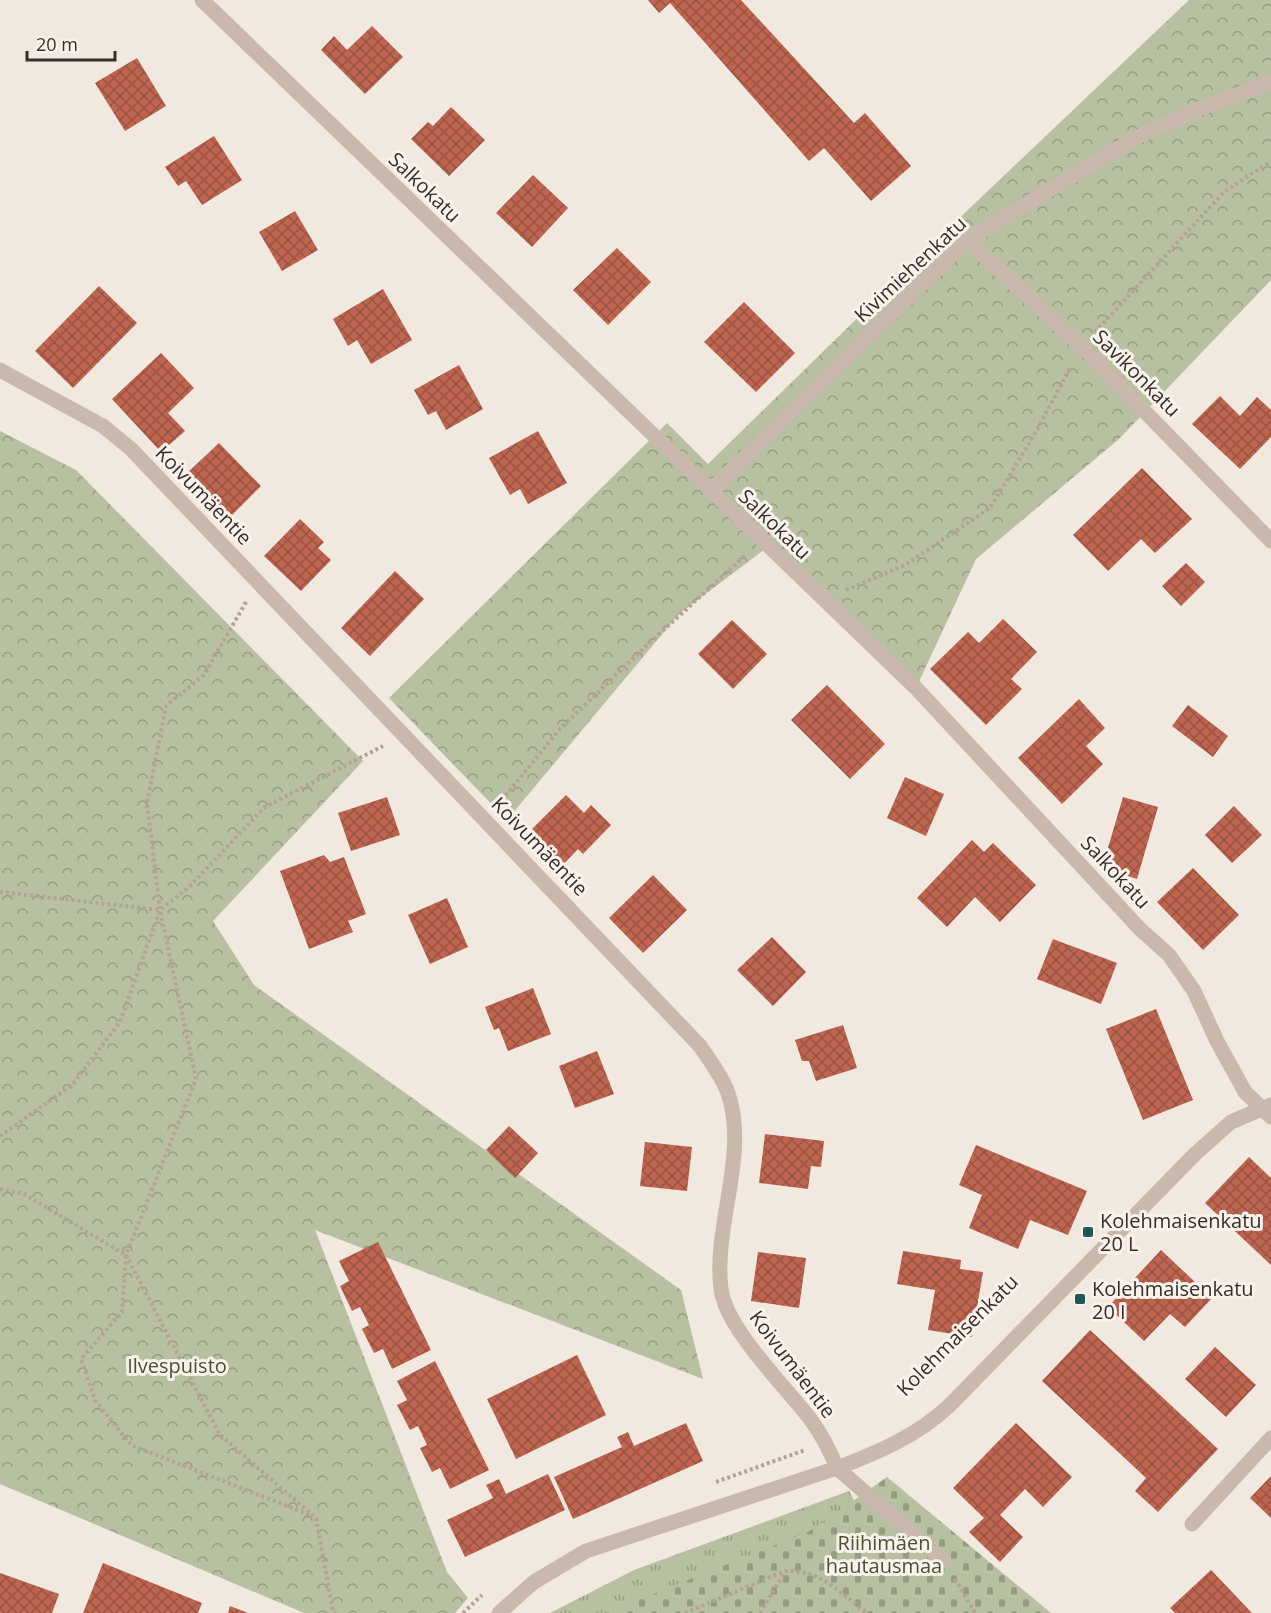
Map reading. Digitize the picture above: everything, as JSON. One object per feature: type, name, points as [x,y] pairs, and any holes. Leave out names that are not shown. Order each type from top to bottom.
[{"type":"street","name":"Salkokatu","points":[[202,0],[916,688],[1140,928],[1169,955],[1194,991],[1217,1041],[1245,1092],[1268,1110]]},
{"type":"street","name":"Kivimiehenkatu","points":[[710,491],[967,240],[1137,137],[1206,106],[1271,82]]},
{"type":"street","name":"Savikonkatu","points":[[967,240],[1082,347],[1271,541]]},
{"type":"street","name":"Koivumäentie","points":[[0,370],[103,426],[131,449],[670,1011],[700,1046],[728,1094],[734,1140],[724,1227],[721,1291],[739,1330],[826,1443],[837,1468]]},
{"type":"street","points":[[499,1613],[534,1582],[586,1551],[837,1468],[902,1441],[937,1417],[1195,1154],[1232,1122],[1268,1110]]},
{"type":"street","points":[[1192,1524],[1271,1438]]},
{"type":"street","points":[[837,1468],[944,1561]]},
{"type":"path","points":[[823,600],[905,565],[990,508],[1037,430],[1082,347],[1224,192],[1271,161]]},
{"type":"path","points":[[486,820],[559,730],[663,629],[762,542]]},
{"type":"path","points":[[247,600],[204,675],[166,706],[147,803],[160,910],[196,1079],[126,1255],[122,1312],[81,1359],[95,1400],[131,1445],[316,1518]]},
{"type":"path","points":[[0,1136],[72,1085],[120,1022],[160,910],[189,887],[265,807],[405,735]]},
{"type":"path","points":[[0,892],[160,910]]},
{"type":"path","points":[[0,1189],[24,1194],[126,1255],[220,1435],[316,1518],[333,1611],[336,1613]]},
{"type":"path","points":[[706,1485],[826,1443]]},
{"type":"path","points":[[944,1561],[975,1613]]},
{"type":"path","points":[[685,1613],[785,1571],[803,1570],[817,1575],[867,1613]]},
{"type":"path","points":[[760,1613],[785,1571]]},
{"type":"path","points":[[463,1613],[491,1588]]},
{"type":"green space","points":[[1189,0],[1271,0],[1271,280],[1119,439],[976,559],[916,688],[773,543],[679,614],[507,820],[389,698],[667,423],[708,464],[971,207]]},
{"type":"green space","name":"Ilvespuisto","points":[[0,431],[76,470],[363,761],[213,921],[254,985],[681,1290],[703,1379],[315,1230],[447,1572],[468,1598],[455,1613],[304,1613],[0,1484]]},
{"type":"green space","name":"Riihimäen hautausmaa","points":[[887,1477],[1051,1613],[606,1613],[810,1531]]},
{"type":"green space","points":[[849,1491],[857,1506],[668,1613],[550,1613],[634,1570]]},
{"type":"building","points":[[648,0],[741,0],[854,123],[865,113],[911,166],[871,201],[824,148],[809,161],[670,3],[659,13]]},
{"type":"building","points":[[372,26],[403,57],[365,94],[321,50],[334,36],[347,50]]},
{"type":"building","points":[[137,58],[166,106],[125,131],[95,83]]},
{"type":"building","points":[[451,107],[485,140],[449,176],[411,139],[428,122],[433,126]]},
{"type":"building","points":[[214,136],[242,180],[202,205],[186,181],[178,186],[165,167]]},
{"type":"building","points":[[533,175],[568,208],[532,247],[496,213]]},
{"type":"building","points":[[295,211],[318,250],[282,271],[259,232]]},
{"type":"building","points":[[617,248],[651,282],[608,325],[573,290]]},
{"type":"building","points":[[99,286],[137,323],[73,388],[35,351]]},
{"type":"building","points":[[383,289],[412,340],[371,364],[357,340],[348,346],[333,319]]},
{"type":"building","points":[[744,302],[795,353],[756,392],[704,342]]},
{"type":"building","points":[[161,353],[194,388],[168,413],[185,431],[161,452],[112,399]]},
{"type":"building","points":[[459,365],[483,409],[446,430],[436,411],[428,415],[414,390]]},
{"type":"building","points":[[1220,396],[1240,416],[1257,397],[1271,410],[1271,437],[1240,469],[1192,424]]},
{"type":"building","points":[[538,431],[567,483],[528,504],[520,489],[510,495],[489,458]]},
{"type":"building","points":[[219,443],[261,486],[229,518],[186,474]]},
{"type":"building","points":[[1142,468],[1192,519],[1155,553],[1141,539],[1108,571],[1073,535]]},
{"type":"building","points":[[300,519],[324,542],[318,548],[331,560],[301,591],[264,556]]},
{"type":"building","points":[[1186,563],[1205,582],[1181,606],[1162,586]]},
{"type":"building","points":[[395,571],[424,599],[370,656],[341,628]]},
{"type":"building","points":[[1003,619],[1037,652],[1011,679],[1022,689],[986,725],[930,669],[968,632],[979,643]]},
{"type":"building","points":[[732,620],[767,654],[733,689],[698,654]]},
{"type":"building","points":[[827,685],[885,744],[850,779],[791,720]]},
{"type":"building","points":[[1079,699],[1105,728],[1086,746],[1103,764],[1062,804],[1018,758]]},
{"type":"building","points":[[1188,705],[1228,736],[1213,757],[1172,726]]},
{"type":"building","points":[[905,777],[944,794],[926,836],[887,818]]},
{"type":"building","points":[[566,795],[584,813],[591,805],[611,825],[583,854],[578,849],[560,868],[526,835]]},
{"type":"building","points":[[387,797],[400,835],[351,851],[338,813]]},
{"type":"building","points":[[1123,797],[1158,807],[1137,879],[1102,868]]},
{"type":"building","points":[[1234,806],[1262,835],[1232,863],[1205,835]]},
{"type":"building","points":[[972,840],[984,852],[993,843],[1036,885],[1000,922],[975,897],[947,927],[917,898]]},
{"type":"building","points":[[324,855],[330,862],[344,857],[366,914],[348,921],[353,932],[309,949],[280,871]]},
{"type":"building","points":[[1193,868],[1239,915],[1203,950],[1157,902]]},
{"type":"building","points":[[653,875],[687,910],[643,953],[609,918]]},
{"type":"building","points":[[447,898],[468,947],[430,964],[408,915]]},
{"type":"building","points":[[772,937],[806,972],[773,1006],[737,970]]},
{"type":"building","points":[[1053,939],[1117,963],[1101,1004],[1037,979]]},
{"type":"building","points":[[533,988],[551,1034],[508,1051],[499,1028],[494,1030],[485,1007]]},
{"type":"building","points":[[1156,1009],[1193,1100],[1143,1120],[1106,1029]]},
{"type":"building","points":[[843,1025],[857,1068],[816,1081],[809,1061],[802,1061],[795,1040]]},
{"type":"building","points":[[597,1051],[614,1094],[575,1108],[559,1066]]},
{"type":"building","points":[[509,1126],[538,1153],[515,1178],[486,1150]]},
{"type":"building","points":[[765,1134],[824,1141],[821,1167],[811,1166],[808,1189],[759,1183]]},
{"type":"building","points":[[645,1142],[692,1147],[687,1191],[640,1186]]},
{"type":"building","points":[[976,1145],[1087,1191],[1068,1235],[1030,1220],[1018,1249],[969,1228],[982,1195],[959,1185]]},
{"type":"building","points":[[1249,1157],[1271,1178],[1271,1265],[1205,1203]]},
{"type":"building","points":[[378,1242],[431,1350],[392,1369],[383,1349],[374,1353],[362,1329],[369,1325],[360,1307],[352,1311],[340,1286],[349,1281],[339,1261]]},
{"type":"building","points":[[1161,1250],[1212,1298],[1185,1327],[1170,1314],[1144,1341],[1108,1307]]},
{"type":"building","points":[[903,1251],[961,1260],[960,1269],[983,1272],[972,1337],[928,1330],[935,1290],[897,1284]]},
{"type":"building","points":[[758,1252],[806,1258],[799,1308],[751,1301]]},
{"type":"building","points":[[1090,1330],[1218,1449],[1158,1512],[1135,1491],[1146,1478],[1042,1381]]},
{"type":"building","points":[[1215,1347],[1256,1385],[1226,1417],[1185,1379]]},
{"type":"building","points":[[577,1355],[606,1415],[516,1459],[487,1399]]},
{"type":"building","points":[[435,1361],[489,1470],[450,1489],[440,1468],[432,1472],[420,1448],[427,1445],[418,1426],[410,1430],[397,1405],[407,1400],[397,1381]]},
{"type":"building","points":[[686,1423],[703,1461],[573,1519],[554,1477],[622,1447],[617,1437],[628,1432],[634,1446]]},
{"type":"building","points":[[1016,1423],[1072,1477],[1043,1507],[1025,1489],[1000,1515],[1023,1537],[1000,1562],[969,1532],[984,1518],[953,1488]]},
{"type":"building","points":[[548,1474],[565,1510],[465,1557],[447,1520],[493,1498],[486,1485],[499,1479],[506,1494]]},
{"type":"building","points":[[1271,1476],[1271,1518],[1250,1498]]},
{"type":"building","points":[[103,1563],[202,1603],[198,1613],[83,1613]]},
{"type":"building","points":[[1211,1570],[1252,1613],[1175,1613],[1170,1608]]},
{"type":"building","points":[[0,1573],[59,1594],[52,1613],[0,1613]]},
{"type":"building","points":[[230,1606],[248,1613],[228,1613]]},
{"type":"place","name":"Kolehmaisenkatu 20 L","points":[[1088,1232]]},
{"type":"place","name":"Kolehmaisenkatu 20 I","points":[[1080,1299]]}]
